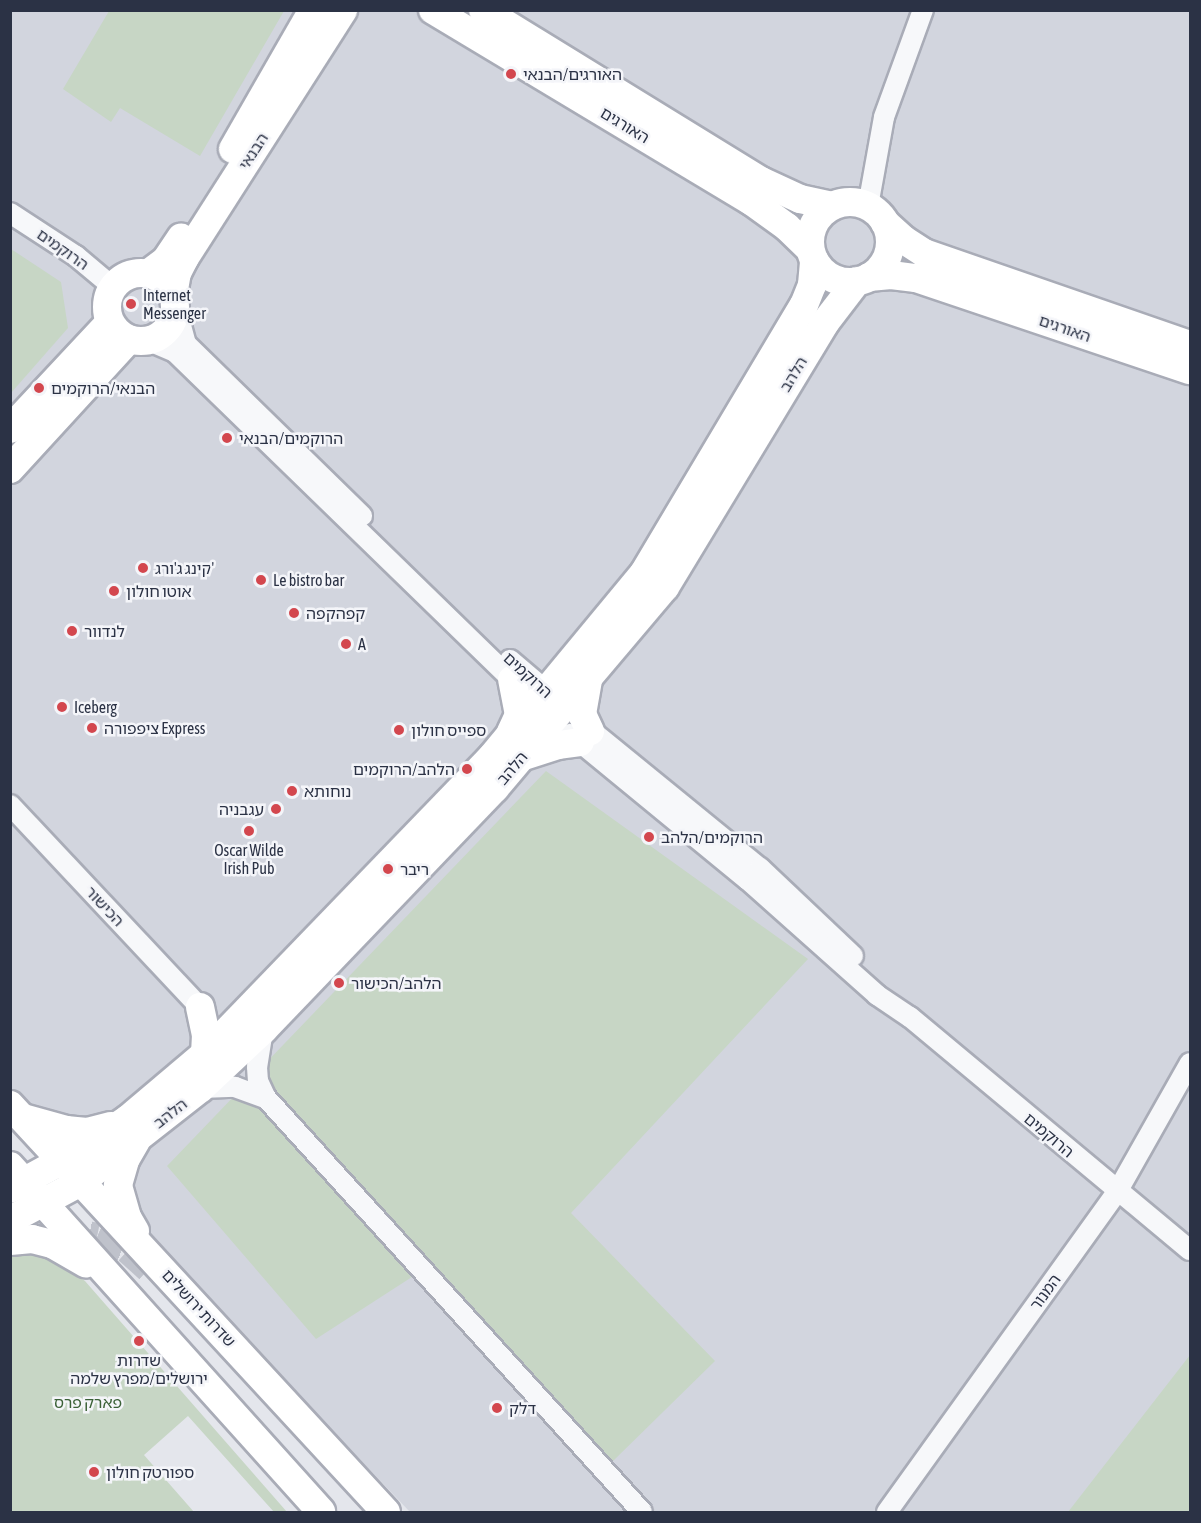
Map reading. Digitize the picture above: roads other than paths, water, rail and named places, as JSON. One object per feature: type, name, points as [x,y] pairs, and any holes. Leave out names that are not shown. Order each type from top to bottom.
[{"type":"street","name":"הבנאי","points":[[149,273],[173,251],[313,10]]},
{"type":"street","name":"הבנאי","points":[[175,301],[177,273],[184,259],[343,10]]},
{"type":"street","name":"האורגים","points":[[433,10],[751,201],[787,227],[812,255]]},
{"type":"street","name":"האורגים","points":[[483,10],[761,181],[800,199],[832,206]]},
{"type":"street","points":[[877,214],[856,202],[832,206],[816,219],[812,229],[812,255],[828,276],[847,282],[863,279],[884,263],[889,253],[890,243],[877,214],[884,117],[923,10]]},
{"type":"street","name":"הרוקמים","points":[[10,213],[76,256],[113,287]]},
{"type":"street","name":"האורגים","points":[[877,214],[904,240],[924,253],[1191,345]]},
{"type":"street","name":"הלהב","points":[[577,674],[644,573],[804,305],[812,285],[812,255]]},
{"type":"street","points":[[10,429],[127,334],[162,335],[174,318],[175,301],[159,278],[149,273],[129,274],[113,287],[106,304],[127,334]]},
{"type":"street","name":"האורגים","points":[[863,279],[891,275],[916,278],[1191,370]]},
{"type":"street","name":"הלהב","points":[[22,1185],[62,1160],[132,1129],[201,1088],[330,928],[515,748],[577,674],[665,587],[824,324],[863,279]]},
{"type":"street","name":"הרוקמים","points":[[175,301],[186,344],[517,675]]},
{"type":"street","points":[[10,470],[127,334]]},
{"type":"street","name":"הרוקמים","points":[[127,334],[175,352],[585,737],[760,868],[884,986],[910,1017],[1117,1192],[1191,1250]]},
{"type":"street","points":[[577,674],[585,737],[559,745],[515,748],[519,714],[517,675],[577,674]]},
{"type":"street","name":"הכישור","points":[[10,805],[200,1007]]},
{"type":"street","points":[[200,1007],[214,1014],[254,1022],[258,1082],[266,1098],[642,1512]]},
{"type":"street","points":[[200,1007],[206,1035],[205,1054]]},
{"type":"street","name":"הלהב","points":[[22,1185],[81,1182],[205,1054],[254,1022]]},
{"type":"street","name":"המנור","points":[[887,1512],[1117,1192],[1191,1063]]},
{"type":"street","points":[[201,1088],[235,1087],[266,1098]]},
{"type":"street","points":[[17,1112],[66,1130],[87,1132],[103,1129],[132,1129],[119,1176],[120,1193],[127,1217],[160,1273]]},
{"type":"street","name":"שדרות ירושלים","points":[[17,1112],[160,1273],[378,1504]]},
{"type":"street","points":[[10,1220],[22,1185],[127,1294],[321,1512]]},
{"type":"street","points":[[10,1241],[32,1239],[52,1244],[74,1255],[127,1294]]},
{"type":"tunnel","points":[[10,1228],[48,1227],[97,1237],[128,1250],[149,1269]]},
{"type":"place","name":"האורגים/הבנאי","points":[[511,74]]},
{"type":"place","name":"Internet Messenger","points":[[131,304]]},
{"type":"place","name":"הבנאי/הרוקמים","points":[[39,388]]},
{"type":"place","name":"הרוקמים/הבנאי","points":[[227,438]]},
{"type":"place","name":"קינג ג'ורג'","points":[[143,568]]},
{"type":"place","name":"Le bistro bar","points":[[261,580]]},
{"type":"place","name":"אוטו חולון","points":[[114,591]]},
{"type":"place","name":"קפהקפה","points":[[294,613]]},
{"type":"place","name":"לנדוור","points":[[72,631]]},
{"type":"place","name":"A","points":[[346,644]]},
{"type":"place","name":"Iceberg","points":[[62,707]]},
{"type":"place","name":"ציפפורה Express","points":[[92,728]]},
{"type":"place","name":"ספייס חולון","points":[[399,730]]},
{"type":"place","name":"הלהב/הרוקמים","points":[[467,769]]},
{"type":"place","name":"נוחותא","points":[[292,791]]},
{"type":"place","name":"עגבניה","points":[[276,809]]},
{"type":"place","name":"Oscar Wilde Irish Pub","points":[[249,831]]},
{"type":"place","name":"הרוקמים/הלהב","points":[[649,837]]},
{"type":"place","name":"ריבר","points":[[388,869]]},
{"type":"place","name":"הלהב/הכישור","points":[[339,983]]},
{"type":"place","name":"שדרות ירושלים/מפרץ שלמה","points":[[139,1341]]},
{"type":"place","name":"דלק","points":[[497,1408]]},
{"type":"place","name":"ספורטק חולון","points":[[94,1472]]},
{"type":"park label","name":"פארק פרס","points":[[88,1402]]}]
